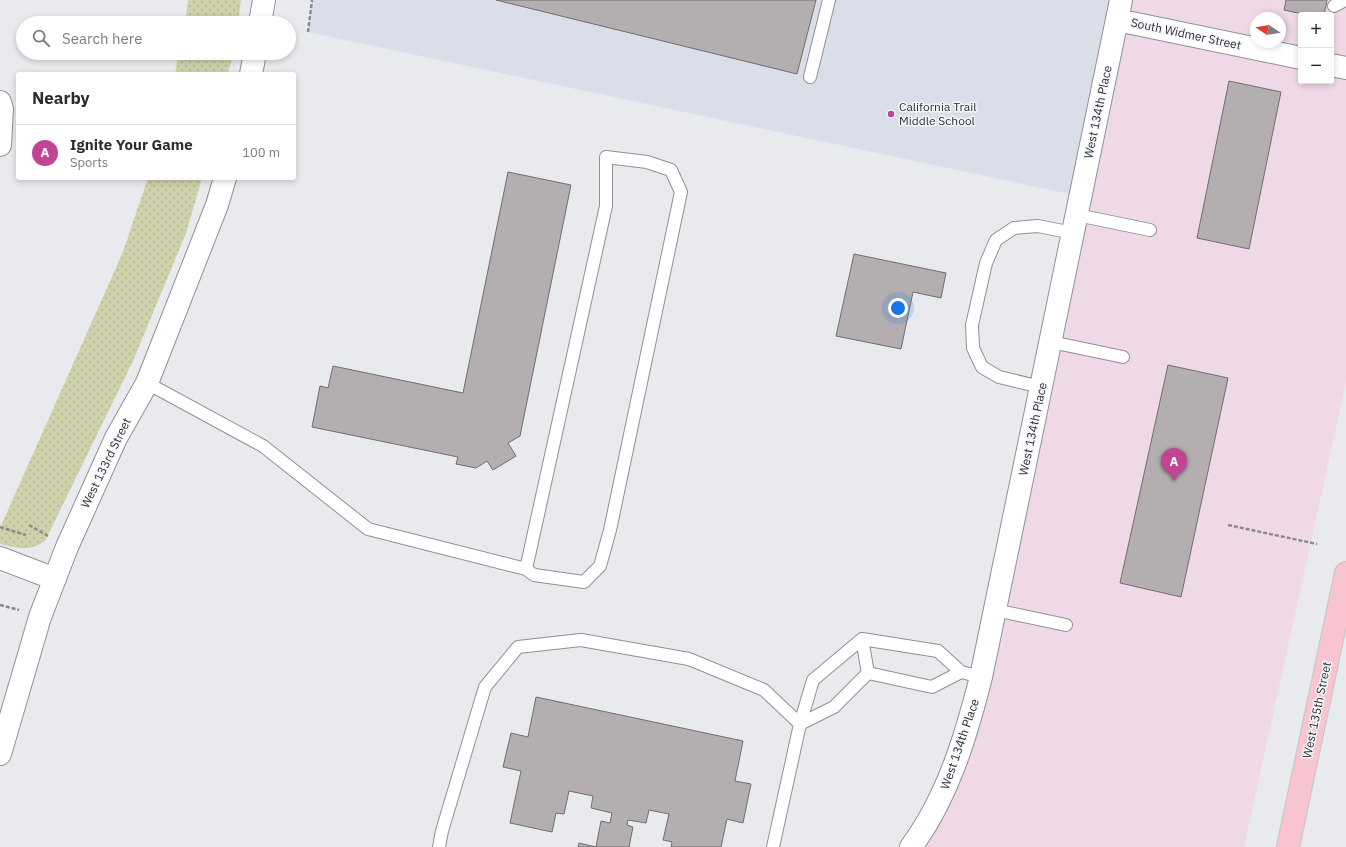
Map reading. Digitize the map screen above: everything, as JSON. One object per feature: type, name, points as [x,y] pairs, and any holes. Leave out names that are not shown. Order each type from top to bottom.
[{"type":"main road","name":"West 135th Street","points":[[1288,847],[1346,573]]},
{"type":"street","points":[[261,16],[264,0]]},
{"type":"street","name":"South Widmer Street","points":[[1119,10],[1298,57]]},
{"type":"street","name":"West 134th Place","points":[[912,847],[924,830],[942,796],[973,708],[971,674],[996,610],[1119,10]]},
{"type":"street","points":[[251,72],[254,60]]},
{"type":"street","points":[[1334,66],[1346,68]]},
{"type":"street","points":[[0,102],[2,109],[0,145]]},
{"type":"street","name":"West 133rd Street","points":[[0,754],[40,616],[67,547],[116,438],[148,383],[217,205],[224,180]]},
{"type":"street","points":[[0,558],[55,579]]},
{"type":"lane","points":[[810,77],[829,0]]},
{"type":"lane","points":[[1334,6],[1345,0]]},
{"type":"lane","points":[[148,383],[263,446],[368,529],[526,569],[534,575],[584,582],[600,566],[610,530],[681,192],[671,170],[647,162],[606,157],[606,206],[526,569]]},
{"type":"lane","points":[[1041,387],[999,377],[982,366],[973,348],[972,325],[986,263],[996,240],[1014,228],[1038,226],[1075,224],[1150,230]]},
{"type":"lane","points":[[1051,342],[1123,357]]},
{"type":"lane","points":[[996,610],[1066,625]]},
{"type":"lane","points":[[773,847],[800,724],[813,680],[862,639],[938,651],[971,674]]},
{"type":"lane","points":[[862,639],[868,673]]},
{"type":"lane","points":[[439,847],[442,831],[485,687],[518,647],[581,640],[689,659],[764,690],[800,724]]},
{"type":"lane","points":[[868,673],[932,686],[971,674]]},
{"type":"lane","points":[[800,724],[834,707],[868,673]]},
{"type":"path","points":[[308,32],[312,0]]},
{"type":"path","points":[[1228,525],[1317,544]]},
{"type":"path","points":[[0,527],[26,536]]},
{"type":"shaded area","name":"California Trail Middle School","points":[[312,0],[1115,0],[1074,195],[308,32]]},
{"type":"shaded area","points":[[1120,0],[1346,0],[1346,382],[1244,847],[911,847],[957,758]]},
{"type":"green space","points":[[188,0],[241,0],[239,16],[186,16]]},
{"type":"green space","points":[[178,60],[231,60],[228,72],[175,72]]},
{"type":"green space","points":[[147,180],[201,180],[186,233],[133,361],[45,541],[29,548],[18,548],[0,544],[0,528],[123,252]]},
{"type":"building","points":[[496,0],[816,0],[797,74]]},
{"type":"building","points":[[1286,0],[1327,0],[1325,12],[1298,13],[1284,10]]},
{"type":"building","points":[[1229,81],[1281,92],[1249,249],[1197,238]]},
{"type":"building","points":[[508,172],[571,185],[520,436],[508,443],[516,456],[493,470],[487,461],[476,468],[456,464],[458,457],[312,427],[320,386],[328,388],[333,366],[463,393]]},
{"type":"building","points":[[854,254],[946,273],[941,298],[913,292],[901,349],[836,336]]},
{"type":"building","points":[[1168,365],[1228,378],[1181,597],[1120,583]]},
{"type":"building","points":[[536,697],[743,741],[735,781],[751,784],[743,823],[727,819],[721,847],[671,847],[672,842],[663,840],[669,814],[649,810],[646,823],[628,820],[627,825],[633,827],[629,847],[596,847],[601,821],[610,823],[612,813],[591,808],[593,796],[569,791],[564,814],[556,813],[552,832],[510,823],[521,771],[503,767],[511,733],[528,737]]},
{"type":"building","points":[[579,843],[596,847],[578,847]]},
{"type":"place","name":"California Trail Middle School","points":[[891,114]]},
{"type":"place","name":"Ignite Your Game","points":[[1174,481]]}]
